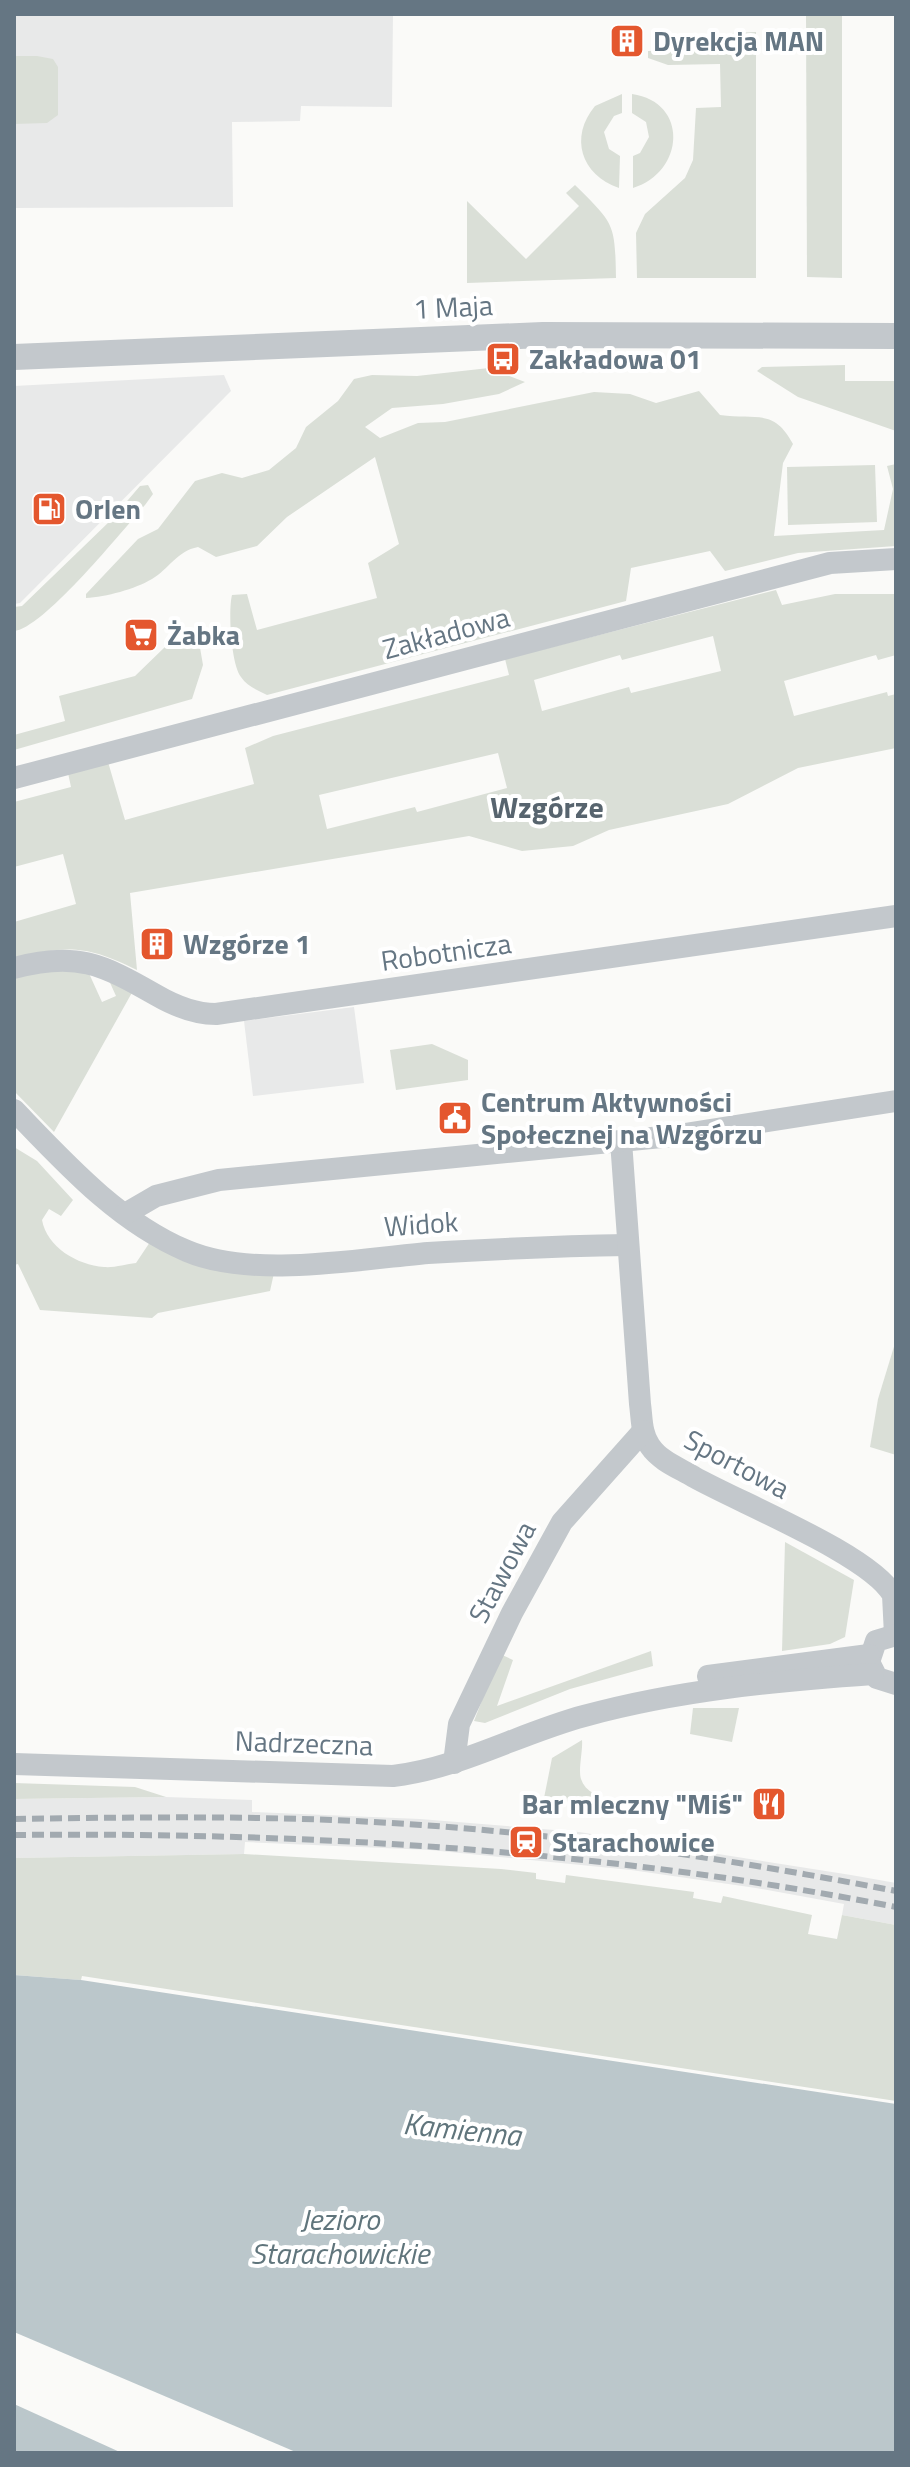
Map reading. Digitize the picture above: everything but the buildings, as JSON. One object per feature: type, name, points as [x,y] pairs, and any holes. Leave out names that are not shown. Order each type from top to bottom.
[{"type":"street","name":"1 Maja","points":[[14,357],[543,335],[896,336]]},
{"type":"street","name":"Zakładowa","points":[[14,778],[830,563],[896,559]]},
{"type":"street","name":"Robotnicza","points":[[14,968],[48,958],[73,959],[125,978],[184,1009],[216,1014],[896,916]]},
{"type":"street","points":[[125,1214],[156,1196],[219,1180],[720,1130],[896,1101]]},
{"type":"street","name":"Widok","points":[[14,1110],[77,1176],[125,1214],[164,1240],[190,1252],[238,1262],[288,1263],[628,1245]]},
{"type":"street","points":[[621,1141],[628,1245]]},
{"type":"street","name":"Sportowa","points":[[628,1245],[643,1431],[650,1446],[668,1463],[877,1574],[893,1595],[896,1635]]},
{"type":"street","name":"Stawowa","points":[[454,1763],[459,1724],[512,1613],[562,1522],[643,1431]]},
{"type":"street","points":[[896,1635],[876,1641],[871,1664],[881,1682],[896,1684]]},
{"type":"street","name":"Nadrzeczna","points":[[14,1764],[393,1776],[424,1772],[454,1763],[581,1716],[602,1703],[660,1684],[789,1662],[871,1664]]},
{"type":"shaded area","points":[[14,14],[393,14],[392,107],[301,106],[300,121],[232,122],[233,207],[14,208]]},
{"type":"shaded area","points":[[806,14],[842,14],[842,278],[807,277]]},
{"type":"shaded area","points":[[756,32],[756,278],[637,278],[636,233],[645,214],[685,178],[693,160],[696,108],[721,107],[720,64],[668,65],[648,58],[648,51],[732,49],[732,33]]},
{"type":"shaded area","points":[[14,56],[53,59],[58,67],[58,115],[47,123],[14,124]]},
{"type":"shaded area","points":[[622,94],[622,113],[614,116],[604,132],[609,149],[620,156],[619,188],[606,182],[588,165],[581,142],[582,130],[595,106]]},
{"type":"shaded area","points":[[632,94],[651,100],[664,110],[671,123],[673,138],[671,153],[663,168],[650,180],[633,188],[633,156],[640,153],[649,137],[646,122],[632,113]]},
{"type":"shaded area","points":[[575,185],[610,225],[615,245],[616,278],[467,283],[467,201],[526,259],[579,206],[566,193]]},
{"type":"shaded area","points":[[845,365],[845,381],[896,381],[896,431],[798,397],[757,371],[762,367]]},
{"type":"shaded area","points":[[489,368],[525,382],[499,394],[443,404],[392,408],[365,427],[380,438],[418,423],[445,422],[594,392],[630,394],[656,403],[699,391],[720,415],[771,420],[779,425],[793,444],[783,463],[774,536],[884,530],[893,489],[887,466],[896,464],[896,546],[798,553],[725,571],[710,551],[631,568],[626,601],[267,695],[252,688],[241,677],[235,661],[231,637],[232,595],[247,594],[257,630],[377,598],[368,563],[399,544],[375,457],[287,517],[257,546],[216,557],[198,547],[191,549],[145,583],[120,592],[86,598],[86,594],[138,539],[158,529],[195,481],[222,473],[242,478],[269,470],[296,448],[306,427],[338,401],[354,379],[372,375],[417,376]]},
{"type":"shaded area","points":[[224,375],[231,391],[20,603],[14,604],[14,386]]},
{"type":"shaded area","points":[[875,465],[877,522],[788,525],[787,467]]},
{"type":"shaded area","points":[[148,485],[153,494],[82,577],[43,614],[14,631],[14,607],[22,606],[110,521],[140,486]]},
{"type":"shaded area","points":[[776,590],[782,605],[835,594],[896,594],[896,655],[878,660],[876,655],[784,681],[794,716],[887,692],[888,696],[896,694],[896,748],[798,768],[728,804],[609,830],[573,846],[522,851],[469,836],[130,893],[137,970],[104,956],[77,950],[63,949],[14,958],[14,922],[76,904],[63,854],[14,867],[14,802],[71,787],[68,773],[108,762],[125,820],[254,784],[245,748],[273,736],[509,675],[505,659]],"holes":[[[713,636],[721,671],[631,693],[629,687],[542,711],[534,680],[620,655],[622,660]],[[498,753],[507,788],[417,812],[415,807],[327,829],[319,795]]]},
{"type":"shaded area","points":[[198,636],[203,665],[192,699],[14,750],[14,735],[65,721],[59,696],[135,676],[166,646]]},
{"type":"shaded area","points":[[54,965],[87,969],[102,1002],[116,996],[107,976],[134,989],[54,1132],[14,1091],[14,976]]},
{"type":"shaded area","points":[[354,1007],[364,1083],[253,1096],[244,1021]]},
{"type":"shaded area","points":[[432,1044],[468,1060],[468,1080],[396,1090],[390,1050]]},
{"type":"shaded area","points":[[14,1147],[37,1161],[73,1200],[61,1216],[49,1209],[42,1220],[50,1238],[65,1253],[94,1266],[116,1266],[136,1263],[150,1242],[196,1265],[238,1272],[274,1273],[270,1291],[158,1313],[152,1318],[40,1310],[18,1264],[14,1265]]},
{"type":"shaded area","points":[[896,1340],[896,1455],[870,1447],[878,1399]]},
{"type":"shaded area","points":[[785,1542],[854,1580],[845,1637],[830,1644],[782,1651]]},
{"type":"shaded area","points":[[651,1651],[653,1666],[570,1689],[485,1723],[474,1721],[500,1654],[513,1660],[497,1706]]},
{"type":"shaded area","points":[[693,1708],[739,1708],[732,1742],[690,1734]]},
{"type":"shaded area","points":[[582,1740],[580,1775],[586,1787],[616,1800],[659,1803],[658,1815],[544,1798],[552,1758]]},
{"type":"shaded area","points":[[14,1783],[135,1787],[166,1797],[14,1799]]},
{"type":"shaded area","points":[[166,1797],[252,1800],[252,1812],[420,1819],[579,1832],[851,1875],[896,1883],[896,1925],[842,1915],[844,1904],[756,1888],[631,1870],[430,1850],[245,1842],[244,1854],[14,1858],[14,1799]]},
{"type":"shaded area","points":[[244,1854],[501,1869],[536,1873],[536,1879],[565,1883],[566,1875],[694,1892],[693,1898],[721,1903],[723,1896],[812,1915],[808,1934],[837,1939],[842,1915],[896,1925],[896,2101],[82,1976],[81,1980],[14,1975],[14,1858]]},
{"type":"water","name":"Jezioro Starachowickie","points":[[14,1975],[81,1980],[896,2104],[896,2453],[298,2453],[14,2332]]},
{"type":"water","points":[[14,2404],[122,2453],[14,2453]]},
{"type":"railway","points":[[14,1819],[269,1818],[481,1830],[660,1851],[896,1891]]},
{"type":"railway","points":[[14,1835],[236,1837],[457,1848],[677,1871],[896,1907]]},
{"type":"place","name":"Dyrekcja MAN","points":[[627,41]]},
{"type":"place","name":"Zakładowa 01","points":[[503,359]]},
{"type":"place","name":"Orlen","points":[[49,509]]},
{"type":"place","name":"Żabka","points":[[141,635]]},
{"type":"place","name":"Wzgórze 1","points":[[157,944]]},
{"type":"place","name":"Centrum Aktywności Społecznej na Wzgórzu","points":[[455,1118]]},
{"type":"place","name":"Bar mleczny \"Miś\"","points":[[769,1804]]},
{"type":"place","name":"Starachowice","points":[[526,1842]]},
{"type":"district","name":"Wzgórze","points":[[547,808]]},
{"type":"water label","name":"Kamienna","points":[[462,2130]]}]
